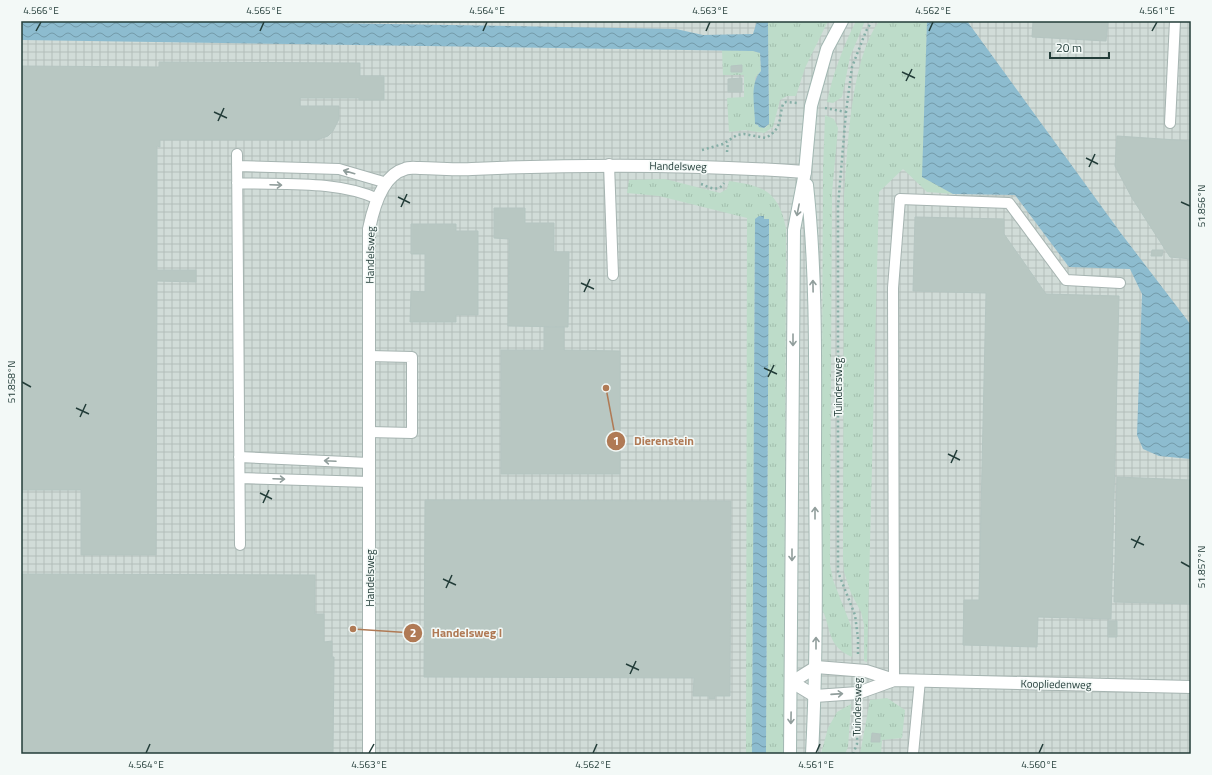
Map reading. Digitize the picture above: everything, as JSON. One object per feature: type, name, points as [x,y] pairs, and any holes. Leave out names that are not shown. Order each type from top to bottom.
[{"type":"street","name":"Tuindersweg","points":[[790,754],[792,682],[794,230],[805,172],[808,122],[813,94],[827,49],[842,21]]},
{"type":"street","name":"Handelsweg","points":[[369,754],[369,229],[372,212],[387,183],[405,169],[469,169],[609,164],[727,167],[805,172]]},
{"type":"street","name":"Tuindersweg","points":[[805,172],[812,231],[815,409],[816,667],[812,754]]},
{"type":"street","name":"Koopliedenweg","points":[[816,667],[858,670],[894,680],[1191,687]]},
{"type":"street","points":[[815,696],[792,682],[816,667]]},
{"type":"street","name":"Koopliedenweg","points":[[815,696],[858,693],[894,680]]},
{"type":"lane","points":[[1170,123],[1175,21]]},
{"type":"lane","points":[[237,154],[240,545]]},
{"type":"lane","points":[[609,164],[613,275]]},
{"type":"lane","points":[[237,166],[339,169],[387,183]]},
{"type":"lane","points":[[237,183],[342,187],[364,192],[378,199]]},
{"type":"lane","points":[[894,680],[893,288],[900,199],[1009,203],[1066,280],[1120,283]]},
{"type":"lane","points":[[369,356],[412,357],[412,433],[369,432]]},
{"type":"lane","points":[[239,457],[369,462]]},
{"type":"lane","points":[[240,478],[369,482]]},
{"type":"lane","points":[[913,754],[920,680]]},
{"type":"path","name":"Tuindersweg","points":[[858,670],[857,624],[843,588],[838,563],[838,206],[846,112],[852,66],[866,31],[872,21]]},
{"type":"path","points":[[728,142],[737,135],[744,134],[766,138],[775,132],[779,126],[783,104]]},
{"type":"path","name":"Tuindersweg","points":[[853,754],[857,744],[858,693]]},
{"type":"shaded area","points":[[21,21],[1191,21],[1191,754],[21,754]]},
{"type":"green space","points":[[768,21],[828,21],[805,68],[796,96],[787,96],[780,100],[773,127],[764,133],[745,130],[729,132],[727,98],[744,97],[744,75],[723,75],[722,50],[753,51],[760,53],[761,71],[755,78],[755,124],[765,128],[769,124]]},
{"type":"green space","points":[[856,21],[865,21],[850,57],[842,97],[833,103],[827,102],[839,60]]},
{"type":"green space","points":[[879,21],[927,21],[923,177],[953,194],[927,192],[903,169],[879,192],[867,662],[864,661],[864,625],[861,612],[851,593],[844,572],[843,557],[844,196],[849,129],[856,81],[869,38]]},
{"type":"green space","points":[[825,115],[834,119],[838,128],[832,193],[830,564],[833,580],[851,626],[852,657],[838,648],[834,642],[821,607],[823,170]]},
{"type":"green space","points":[[665,179],[720,193],[727,189],[729,181],[760,188],[768,192],[774,198],[783,216],[786,228],[784,754],[766,754],[768,401],[764,216],[755,219],[752,754],[746,754],[747,218],[659,196],[627,193],[629,180]]},
{"type":"green space","points":[[887,698],[905,710],[902,738],[882,740],[881,754],[860,754],[870,700]]},
{"type":"green space","points":[[851,704],[848,747],[845,754],[821,754],[828,728],[837,712]]},
{"type":"water","points":[[21,21],[216,21],[676,29],[703,35],[753,34],[757,21],[768,21],[769,124],[764,128],[755,124],[754,89],[757,76],[761,71],[760,53],[753,51],[21,40]]},
{"type":"water","points":[[927,21],[967,21],[1120,232],[1191,325],[1191,459],[1159,456],[1143,449],[1137,435],[1142,294],[1130,269],[1069,267],[1015,195],[953,194],[922,177]]},
{"type":"water","points":[[759,216],[764,216],[764,219],[769,219],[766,754],[752,754],[755,219]]},
{"type":"building","points":[[1033,21],[1108,21],[1106,41],[1032,37]]},
{"type":"building","points":[[159,62],[360,63],[360,76],[384,76],[384,100],[359,100],[359,98],[300,98],[300,106],[339,106],[339,119],[333,131],[328,136],[317,140],[160,140],[160,147],[157,146],[157,270],[196,270],[196,282],[157,281],[156,555],[81,555],[81,490],[21,490],[21,66],[159,67]]},
{"type":"building","points":[[742,65],[742,72],[731,72],[731,66]]},
{"type":"building","points":[[742,78],[742,92],[728,92],[728,79]]},
{"type":"building","points":[[1117,136],[1191,141],[1191,259],[1170,257],[1132,198],[1115,166]]},
{"type":"building","points":[[494,208],[525,208],[525,223],[554,223],[554,252],[569,252],[568,327],[508,326],[509,239],[494,238]]},
{"type":"building","points":[[915,217],[1004,219],[1004,234],[1046,294],[1119,296],[1111,619],[1038,617],[1037,647],[963,645],[964,600],[979,600],[986,293],[913,291]]},
{"type":"building","points":[[411,224],[456,224],[456,231],[478,231],[478,315],[456,315],[456,322],[410,322],[411,291],[425,292],[425,254],[411,254]]},
{"type":"building","points":[[1152,250],[1163,250],[1162,256],[1151,256]]},
{"type":"building","points":[[544,327],[564,327],[564,350],[620,351],[620,474],[501,474],[501,350],[544,350]]},
{"type":"building","points":[[1117,477],[1191,480],[1191,604],[1114,602]]},
{"type":"building","points":[[425,500],[731,501],[730,696],[715,696],[715,699],[709,699],[709,696],[693,696],[694,678],[424,677]]},
{"type":"building","points":[[21,574],[315,575],[315,614],[324,614],[324,642],[332,641],[332,657],[334,657],[333,754],[21,754]]},
{"type":"building","points":[[1108,621],[1117,621],[1117,637],[1108,637]]},
{"type":"building","points":[[872,733],[880,734],[880,742],[871,742]]},
{"type":"place","name":"Dierenstein","points":[[606,388]]},
{"type":"place","name":"Handelsweg I","points":[[353,629]]}]
